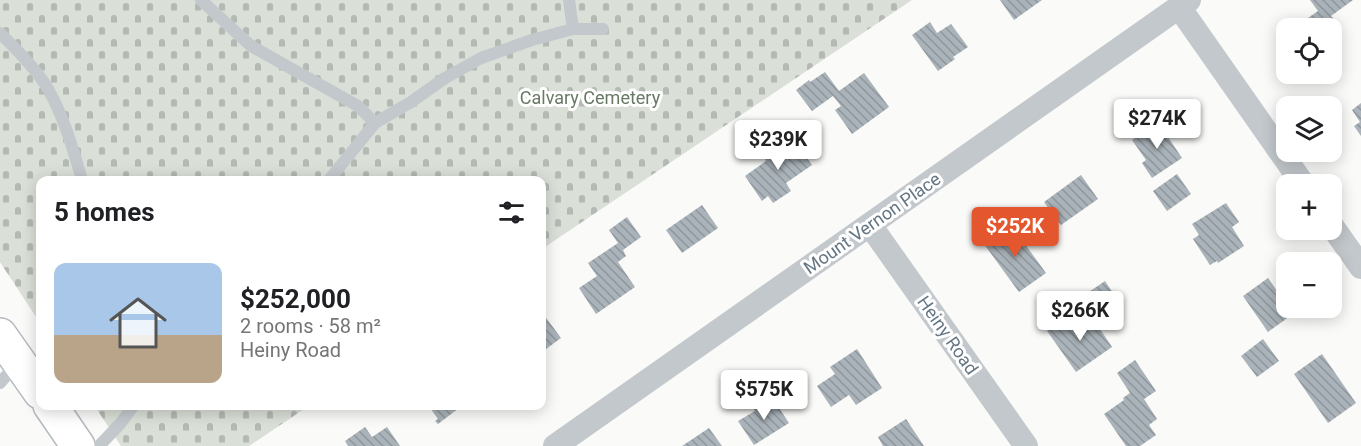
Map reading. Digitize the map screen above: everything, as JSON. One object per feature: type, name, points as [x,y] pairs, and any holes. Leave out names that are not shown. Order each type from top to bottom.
[{"type":"street","points":[[1184,4],[1296,174]]},
{"type":"street","name":"Mount Vernon Place","points":[[560,445],[1184,4]]},
{"type":"street","name":"Heiny Road","points":[[870,225],[1026,446]]},
{"type":"street","points":[[1342,240],[1361,267]]},
{"type":"street","points":[[0,334],[10,372],[36,389]]},
{"type":"street","points":[[53,410],[78,446]]},
{"type":"lane","points":[[201,0],[250,46],[358,106],[375,123]]},
{"type":"lane","points":[[569,0],[573,29]]},
{"type":"lane","points":[[332,176],[375,123],[411,102],[444,78],[481,58],[532,40],[573,29],[603,29]]},
{"type":"lane","points":[[0,33],[18,50],[48,88],[68,133],[81,176]]},
{"type":"lane","points":[[99,446],[130,410]]},
{"type":"green space","name":"Calvary Cemetery","points":[[0,0],[912,0],[546,246],[546,176],[36,176],[36,317],[0,262]]},
{"type":"green space","points":[[97,410],[303,410],[249,446],[121,446]]},
{"type":"building","points":[[1000,0],[1042,0],[1014,20]]},
{"type":"building","points":[[1310,0],[1353,0],[1331,16],[1333,18],[1308,18],[1318,11]]},
{"type":"building","points":[[930,22],[937,33],[951,24],[968,47],[938,71],[912,35]]},
{"type":"building","points":[[825,72],[839,91],[864,73],[889,107],[852,134],[835,110],[841,106],[833,96],[812,111],[796,90]]},
{"type":"building","points":[[1361,103],[1361,136],[1354,126],[1360,122],[1352,110]]},
{"type":"building","points":[[1158,122],[1182,158],[1152,178],[1142,163],[1146,160],[1132,140]]},
{"type":"building","points":[[792,137],[812,165],[786,183],[791,191],[773,203],[768,196],[762,201],[745,176],[766,161],[764,157]]},
{"type":"building","points":[[1177,174],[1191,194],[1167,211],[1153,191]]},
{"type":"building","points":[[1081,175],[1098,199],[1061,225],[1044,202]]},
{"type":"building","points":[[1226,203],[1239,222],[1232,227],[1244,246],[1218,263],[1217,261],[1210,265],[1193,239],[1199,235],[1192,224]]},
{"type":"building","points":[[702,205],[718,228],[682,253],[666,230]]},
{"type":"building","points":[[627,217],[641,237],[623,250],[626,256],[618,262],[635,287],[596,314],[579,288],[597,276],[588,263],[618,243],[609,230]]},
{"type":"building","points":[[1011,225],[1046,273],[1019,292],[984,244]]},
{"type":"building","points":[[1268,278],[1276,289],[1276,318],[1287,318],[1268,332],[1243,296]]},
{"type":"building","points":[[1105,281],[1119,302],[1096,317],[1083,296]]},
{"type":"building","points":[[1068,317],[1075,328],[1092,317],[1112,347],[1076,372],[1047,331]]},
{"type":"building","points":[[546,318],[561,338],[546,349]]},
{"type":"building","points":[[1263,339],[1279,361],[1257,377],[1241,356]]},
{"type":"building","points":[[857,349],[882,388],[856,405],[849,395],[831,407],[817,386],[835,374],[830,367]]},
{"type":"building","points":[[1322,354],[1356,403],[1328,423],[1294,374]]},
{"type":"building","points":[[1135,360],[1156,391],[1144,399],[1157,419],[1149,425],[1156,435],[1140,446],[1126,446],[1104,414],[1130,393],[1117,373]]},
{"type":"building","points":[[771,396],[789,423],[754,445],[738,421],[755,411],[753,408]]},
{"type":"building","points":[[432,410],[456,410],[438,424],[435,421],[438,419]]},
{"type":"building","points":[[906,419],[924,446],[883,446],[878,437]]},
{"type":"building","points":[[365,427],[372,437],[387,427],[400,446],[348,446],[345,441]]},
{"type":"building","points":[[709,428],[722,446],[682,446]]}]
